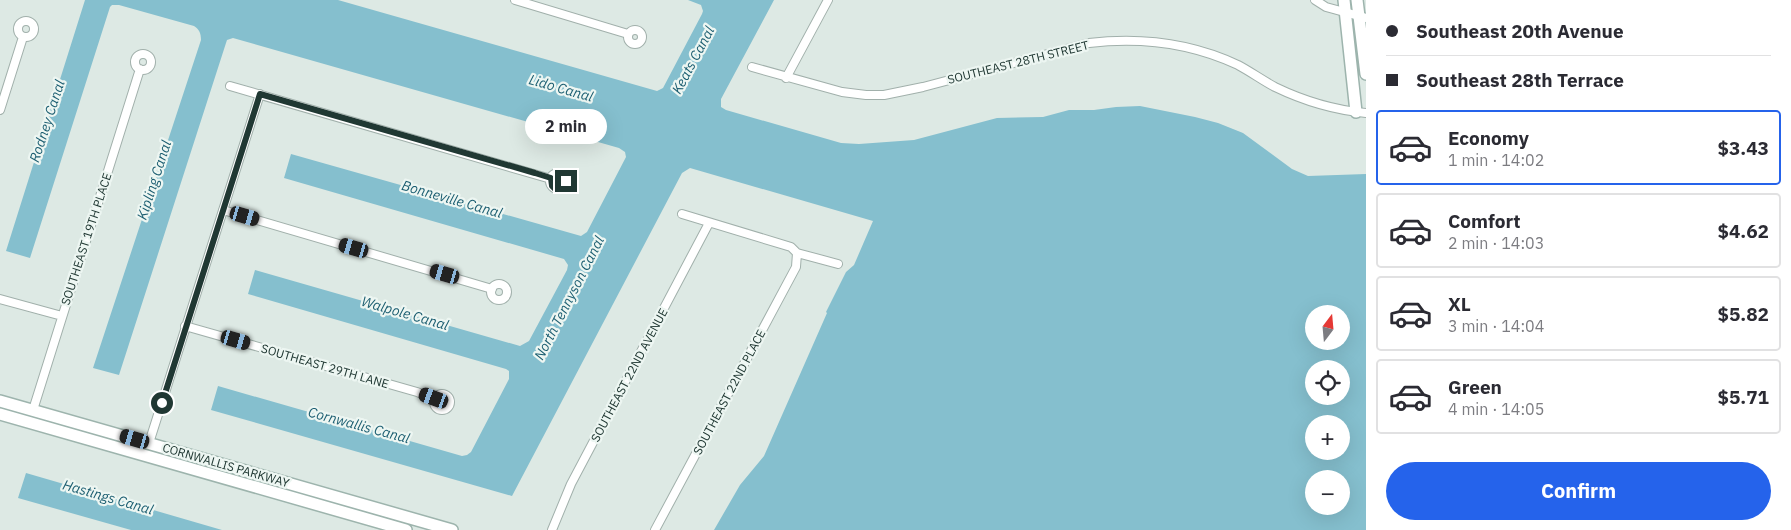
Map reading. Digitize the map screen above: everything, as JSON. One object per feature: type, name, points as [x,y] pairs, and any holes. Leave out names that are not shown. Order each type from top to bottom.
[{"type":"street","points":[[515,0],[628,34]]},
{"type":"street","points":[[786,78],[828,0]]},
{"type":"street","points":[[1315,0],[1326,7],[1363,17]]},
{"type":"street","points":[[1344,0],[1361,112]]},
{"type":"street","points":[[1357,0],[1363,17],[1366,74]]},
{"type":"street","points":[[0,110],[23,37]]},
{"type":"street","name":"SOUTHEAST 28TH STREET","points":[[752,67],[842,92],[866,95],[884,94],[923,87],[1089,43],[1147,41],[1205,52],[1239,66],[1276,88],[1314,103],[1361,112]]},
{"type":"street","name":"SOUTHEAST 19TH PLACE","points":[[32,410],[140,69]]},
{"type":"street","points":[[230,86],[551,178]]},
{"type":"street","points":[[146,455],[185,326],[260,94]]},
{"type":"street","points":[[223,210],[492,289]]},
{"type":"street","points":[[682,214],[791,246],[796,253],[838,264]]},
{"type":"street","name":"SOUTHEAST 22ND AVENUE","points":[[552,530],[572,484],[709,222]]},
{"type":"street","name":"SOUTHEAST 22ND PLACE","points":[[656,530],[796,267],[796,253]]},
{"type":"street","points":[[0,299],[62,316]]},
{"type":"street","name":"SOUTHEAST 29TH LANE","points":[[185,326],[434,398]]},
{"type":"street","name":"CORNWALLIS PARKWAY","points":[[0,401],[452,530]]},
{"type":"street","points":[[29,422],[32,410]]},
{"type":"street","name":"CORNWALLIS PARKWAY","points":[[0,414],[406,530]]},
{"type":"street","points":[[328,507],[331,496]]},
{"type":"water","points":[[85,0],[338,0],[657,91],[663,88],[702,14],[701,5],[688,0],[774,0],[721,99],[721,107],[726,110],[841,143],[859,144],[914,140],[997,118],[1043,117],[1069,110],[1140,106],[1218,123],[1243,133],[1292,169],[1308,176],[1366,174],[1366,530],[714,530],[740,485],[764,456],[826,312],[846,272],[854,265],[873,221],[690,168],[682,173],[512,496],[211,410],[218,386],[462,456],[467,455],[471,452],[509,379],[509,371],[248,294],[255,270],[520,346],[529,341],[567,270],[568,265],[564,259],[284,178],[291,154],[581,236],[587,232],[626,157],[625,152],[619,148],[233,38],[227,40],[119,375],[93,368],[201,40],[201,35],[194,26],[119,5],[112,5],[110,7],[30,258],[6,251]]},
{"type":"water","name":"Hastings Canal","points":[[26,473],[222,530],[131,530],[18,498]]},
{"type":"route","points":[[162,403],[260,94],[551,178],[550,183],[555,189],[562,188],[566,181]]},
{"type":"water label","name":"Keats Canal","points":[[693,60]]},
{"type":"water label","name":"Lido Canal","points":[[561,88]]},
{"type":"water label","name":"Rodney Canal","points":[[47,121]]},
{"type":"water label","name":"Kipling Canal","points":[[154,180]]},
{"type":"water label","name":"Bonneville Canal","points":[[452,199]]},
{"type":"water label","name":"North Tennyson Canal","points":[[569,298]]},
{"type":"water label","name":"Walpole Canal","points":[[405,313]]},
{"type":"water label","name":"Cornwallis Canal","points":[[359,425]]}]
